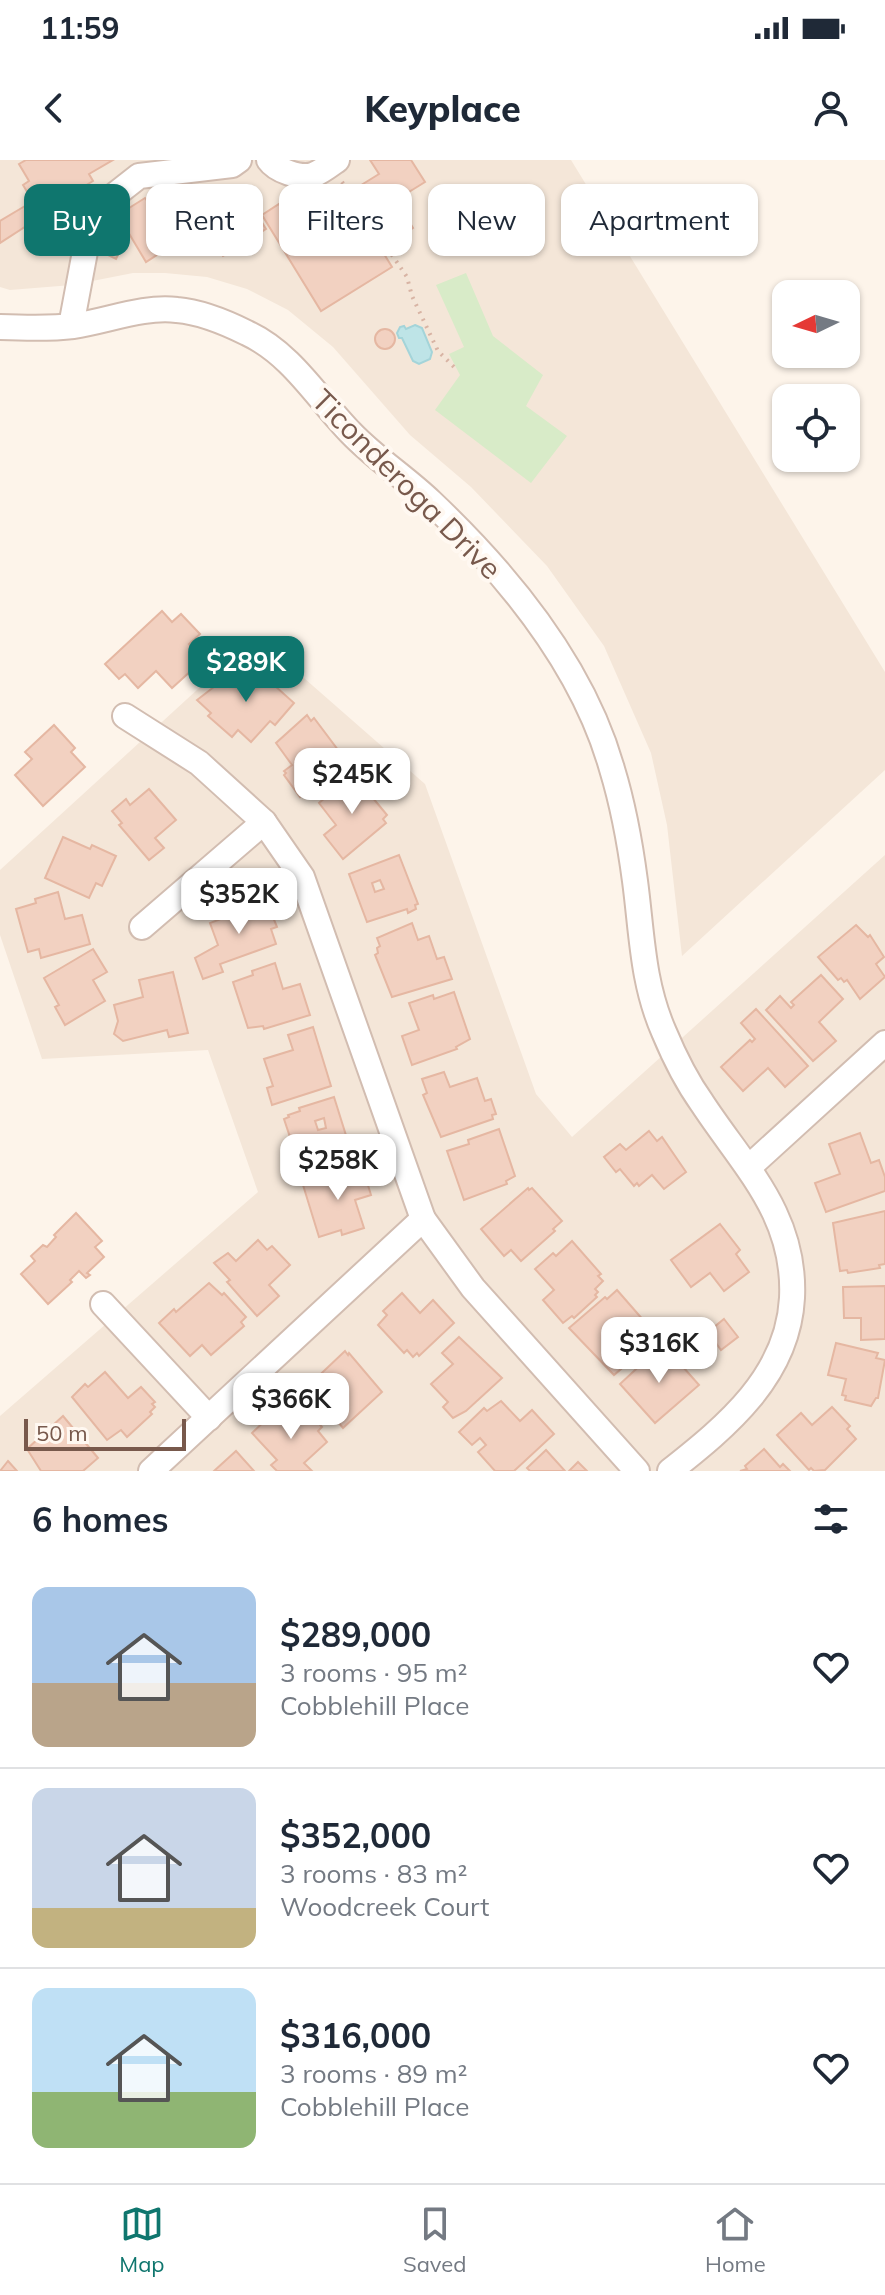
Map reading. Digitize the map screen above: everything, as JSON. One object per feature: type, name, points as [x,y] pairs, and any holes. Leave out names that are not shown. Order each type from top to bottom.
[{"type":"street","points":[[71,326],[87,241],[106,205],[116,194],[139,176],[232,165],[239,160]]},
{"type":"street","points":[[269,160],[278,169],[306,175],[314,175],[334,162]]},
{"type":"street","name":"Ticonderoga Drive","points":[[0,327],[71,326],[153,309],[178,310],[202,314],[275,348],[349,431],[380,461],[428,499],[472,542],[557,646],[578,685],[612,765],[630,851],[644,974],[652,1002],[665,1034],[701,1102],[749,1167],[779,1219],[793,1272],[788,1331],[778,1358],[762,1384],[737,1415],[670,1471]]},
{"type":"street","points":[[125,716],[199,763],[264,822],[302,877],[423,1219],[473,1288],[637,1471]]},
{"type":"street","points":[[142,927],[264,822]]},
{"type":"street","points":[[749,1167],[885,1043]]},
{"type":"street","points":[[151,1471],[423,1219]]},
{"type":"street","points":[[103,1304],[209,1418]]},
{"type":"path","points":[[334,162],[351,198],[377,229],[407,277],[412,296],[438,351],[456,369]]},
{"type":"shaded area","points":[[0,160],[571,160],[586,184],[561,184],[561,256],[630,256],[885,672],[885,770],[682,956],[667,825],[651,753],[604,646],[547,566],[471,487],[410,435],[333,347],[288,310],[247,289],[207,277],[133,273],[72,285],[10,290],[0,287]]},
{"type":"shaded area","points":[[256,636],[425,784],[536,1094],[572,1137],[885,855],[885,1471],[0,1471],[0,1416],[258,1192],[208,1050],[42,1059],[0,935],[0,870]]},
{"type":"green space","points":[[466,273],[493,336],[543,375],[526,406],[567,436],[531,483],[435,410],[460,375],[449,354],[464,347],[436,285]]},
{"type":"water","points":[[415,325],[422,328],[432,352],[430,359],[419,364],[413,361],[397,333],[400,327],[406,329]]},
{"type":"building","points":[[26,160],[113,160],[89,174],[93,181],[88,184],[24,184],[29,181],[19,164]]},
{"type":"building","points":[[370,160],[411,160],[425,182],[412,190],[412,184],[363,184],[379,174]]},
{"type":"building","points":[[145,198],[146,256],[155,256],[146,262],[130,235],[130,207]]},
{"type":"building","points":[[279,204],[279,243],[263,217]]},
{"type":"building","points":[[24,207],[24,227],[0,243],[0,221]]},
{"type":"building","points":[[287,256],[385,256],[392,267],[321,311]]},
{"type":"building","points":[[385,329],[392,332],[395,339],[392,346],[385,349],[378,346],[375,339],[378,332]]},
{"type":"building","points":[[162,611],[172,622],[181,614],[200,634],[189,644],[204,659],[172,688],[156,671],[138,688],[125,674],[119,679],[105,664]]},
{"type":"building","points":[[241,666],[260,683],[269,673],[279,682],[275,686],[294,703],[275,725],[270,721],[251,742],[238,730],[232,737],[208,716],[211,713],[197,700]]},
{"type":"building","points":[[307,715],[311,721],[314,718],[345,763],[300,797],[284,775],[284,771],[292,765],[276,743]]},
{"type":"building","points":[[54,725],[75,748],[71,752],[85,767],[43,806],[15,775],[32,759],[25,752]]},
{"type":"building","points":[[353,774],[387,815],[383,819],[386,823],[343,859],[324,835],[336,825],[319,803]]},
{"type":"building","points":[[149,789],[176,820],[155,838],[164,848],[149,860],[119,825],[122,823],[112,811],[126,799],[130,805]]},
{"type":"building","points":[[63,837],[116,856],[102,886],[96,883],[89,898],[45,878]]},
{"type":"building","points":[[399,855],[418,904],[415,905],[416,909],[367,922],[349,874]],"holes":[[[380,880],[384,889],[375,892],[372,883]]]},
{"type":"building","points":[[58,892],[65,919],[82,915],[90,944],[41,958],[39,949],[28,952],[16,909]]},
{"type":"building","points":[[264,895],[277,927],[271,929],[276,944],[220,964],[223,972],[203,979],[195,958],[218,945],[210,923],[242,911],[240,905]]},
{"type":"building","points":[[412,923],[418,940],[429,936],[437,959],[444,957],[452,979],[392,997],[375,955],[380,946],[377,938]]},
{"type":"building","points":[[856,925],[868,937],[870,935],[884,957],[876,964],[885,977],[860,999],[847,980],[838,980],[818,957]]},
{"type":"building","points":[[93,949],[107,972],[93,980],[105,1001],[65,1025],[55,1007],[59,1005],[44,978]]},
{"type":"building","points":[[275,963],[283,989],[300,984],[310,1015],[264,1029],[263,1026],[248,1028],[233,982]]},
{"type":"building","points":[[173,972],[188,1033],[169,1037],[167,1030],[123,1041],[114,1034],[118,1021],[114,1005],[143,997],[139,980]]},
{"type":"building","points":[[821,975],[843,999],[819,1022],[836,1041],[813,1061],[766,1010],[780,996],[791,1008],[794,1005],[791,1002]]},
{"type":"building","points":[[454,992],[470,1039],[457,1049],[412,1065],[402,1036],[419,1030],[409,1003]]},
{"type":"building","points":[[756,1009],[808,1066],[785,1087],[768,1068],[743,1091],[721,1067],[750,1040],[755,1039],[741,1023]]},
{"type":"building","points":[[313,1027],[331,1086],[272,1105],[267,1088],[273,1086],[264,1059],[293,1050],[288,1035]]},
{"type":"building","points":[[444,1072],[450,1087],[477,1078],[485,1101],[491,1099],[496,1114],[492,1115],[493,1119],[441,1137],[423,1095],[427,1093],[422,1079]]},
{"type":"building","points":[[334,1097],[349,1145],[299,1164],[284,1119],[300,1111],[299,1108]],"holes":[[[324,1118],[326,1128],[318,1130],[315,1121]]]},
{"type":"building","points":[[499,1129],[515,1176],[506,1181],[507,1184],[464,1200],[447,1151]]},
{"type":"building","points":[[649,1131],[657,1141],[662,1137],[686,1172],[664,1189],[652,1175],[639,1186],[637,1183],[634,1186],[620,1169],[616,1172],[604,1157],[620,1144],[626,1150]]},
{"type":"building","points":[[860,1133],[871,1163],[879,1160],[885,1177],[885,1191],[826,1212],[815,1183],[840,1174],[829,1144]]},
{"type":"building","points":[[362,1166],[371,1195],[355,1200],[364,1228],[342,1235],[341,1230],[319,1237],[303,1185]]},
{"type":"building","points":[[528,1188],[532,1188],[562,1221],[521,1261],[511,1250],[504,1256],[481,1229]]},
{"type":"building","points":[[885,1211],[885,1264],[879,1265],[880,1268],[848,1273],[847,1270],[840,1271],[833,1223]]},
{"type":"building","points":[[76,1213],[102,1241],[95,1247],[104,1257],[87,1273],[90,1275],[86,1278],[79,1271],[70,1280],[72,1282],[48,1304],[21,1274],[35,1261],[31,1256],[43,1245],[47,1247],[56,1237],[54,1235]]},
{"type":"building","points":[[720,1224],[740,1250],[736,1254],[749,1272],[724,1291],[710,1273],[691,1287],[671,1260]]},
{"type":"building","points":[[258,1240],[267,1250],[272,1246],[290,1265],[269,1285],[279,1296],[257,1316],[214,1263],[228,1253],[236,1261]]},
{"type":"building","points":[[572,1241],[601,1274],[598,1276],[603,1281],[595,1289],[597,1297],[574,1318],[572,1316],[563,1323],[543,1300],[554,1290],[535,1269]]},
{"type":"building","points":[[209,1283],[222,1295],[224,1293],[246,1317],[241,1322],[244,1326],[211,1355],[202,1345],[190,1356],[159,1323]]},
{"type":"building","points":[[885,1286],[885,1339],[861,1340],[861,1318],[844,1318],[843,1287]]},
{"type":"building","points":[[617,1290],[658,1337],[614,1375],[569,1328]]},
{"type":"building","points":[[402,1293],[420,1313],[433,1300],[454,1323],[419,1356],[417,1353],[413,1357],[407,1350],[404,1353],[378,1325],[387,1315],[383,1311]]},
{"type":"building","points":[[724,1319],[738,1337],[721,1350],[708,1332]]},
{"type":"building","points":[[459,1337],[502,1378],[466,1411],[453,1418],[443,1407],[448,1402],[431,1384],[453,1364],[442,1353]]},
{"type":"building","points":[[836,1343],[878,1353],[876,1358],[885,1360],[878,1398],[871,1406],[845,1400],[846,1396],[842,1395],[846,1379],[828,1375]]},
{"type":"building","points":[[667,1349],[699,1385],[655,1423],[620,1384],[648,1358],[650,1360],[661,1350],[663,1353]]},
{"type":"building","points":[[345,1351],[382,1392],[343,1428],[308,1386]]},
{"type":"building","points":[[105,1372],[128,1398],[141,1387],[155,1402],[150,1412],[152,1414],[127,1437],[121,1430],[107,1440],[72,1397],[85,1384],[88,1387]]},
{"type":"building","points":[[501,1401],[520,1421],[532,1410],[554,1434],[514,1471],[495,1471],[478,1452],[486,1445],[480,1438],[472,1445],[459,1432],[484,1408],[487,1411]]},
{"type":"building","points":[[832,1407],[850,1426],[847,1429],[856,1439],[825,1470],[809,1470],[777,1435],[801,1413],[812,1425]]},
{"type":"building","points":[[305,1408],[322,1427],[318,1431],[327,1442],[304,1463],[312,1471],[277,1471],[271,1465],[277,1460],[252,1433],[273,1413],[285,1427]]},
{"type":"building","points":[[63,1416],[98,1458],[83,1471],[41,1471],[27,1449]]},
{"type":"building","points":[[764,1449],[780,1467],[783,1464],[790,1471],[740,1471],[747,1469],[745,1466]]},
{"type":"building","points":[[546,1450],[565,1471],[530,1471],[527,1468]]},
{"type":"building","points":[[236,1451],[254,1471],[214,1471]]},
{"type":"building","points":[[8,1461],[17,1471],[0,1471]]},
{"type":"building","points":[[578,1462],[587,1471],[569,1471]]}]
